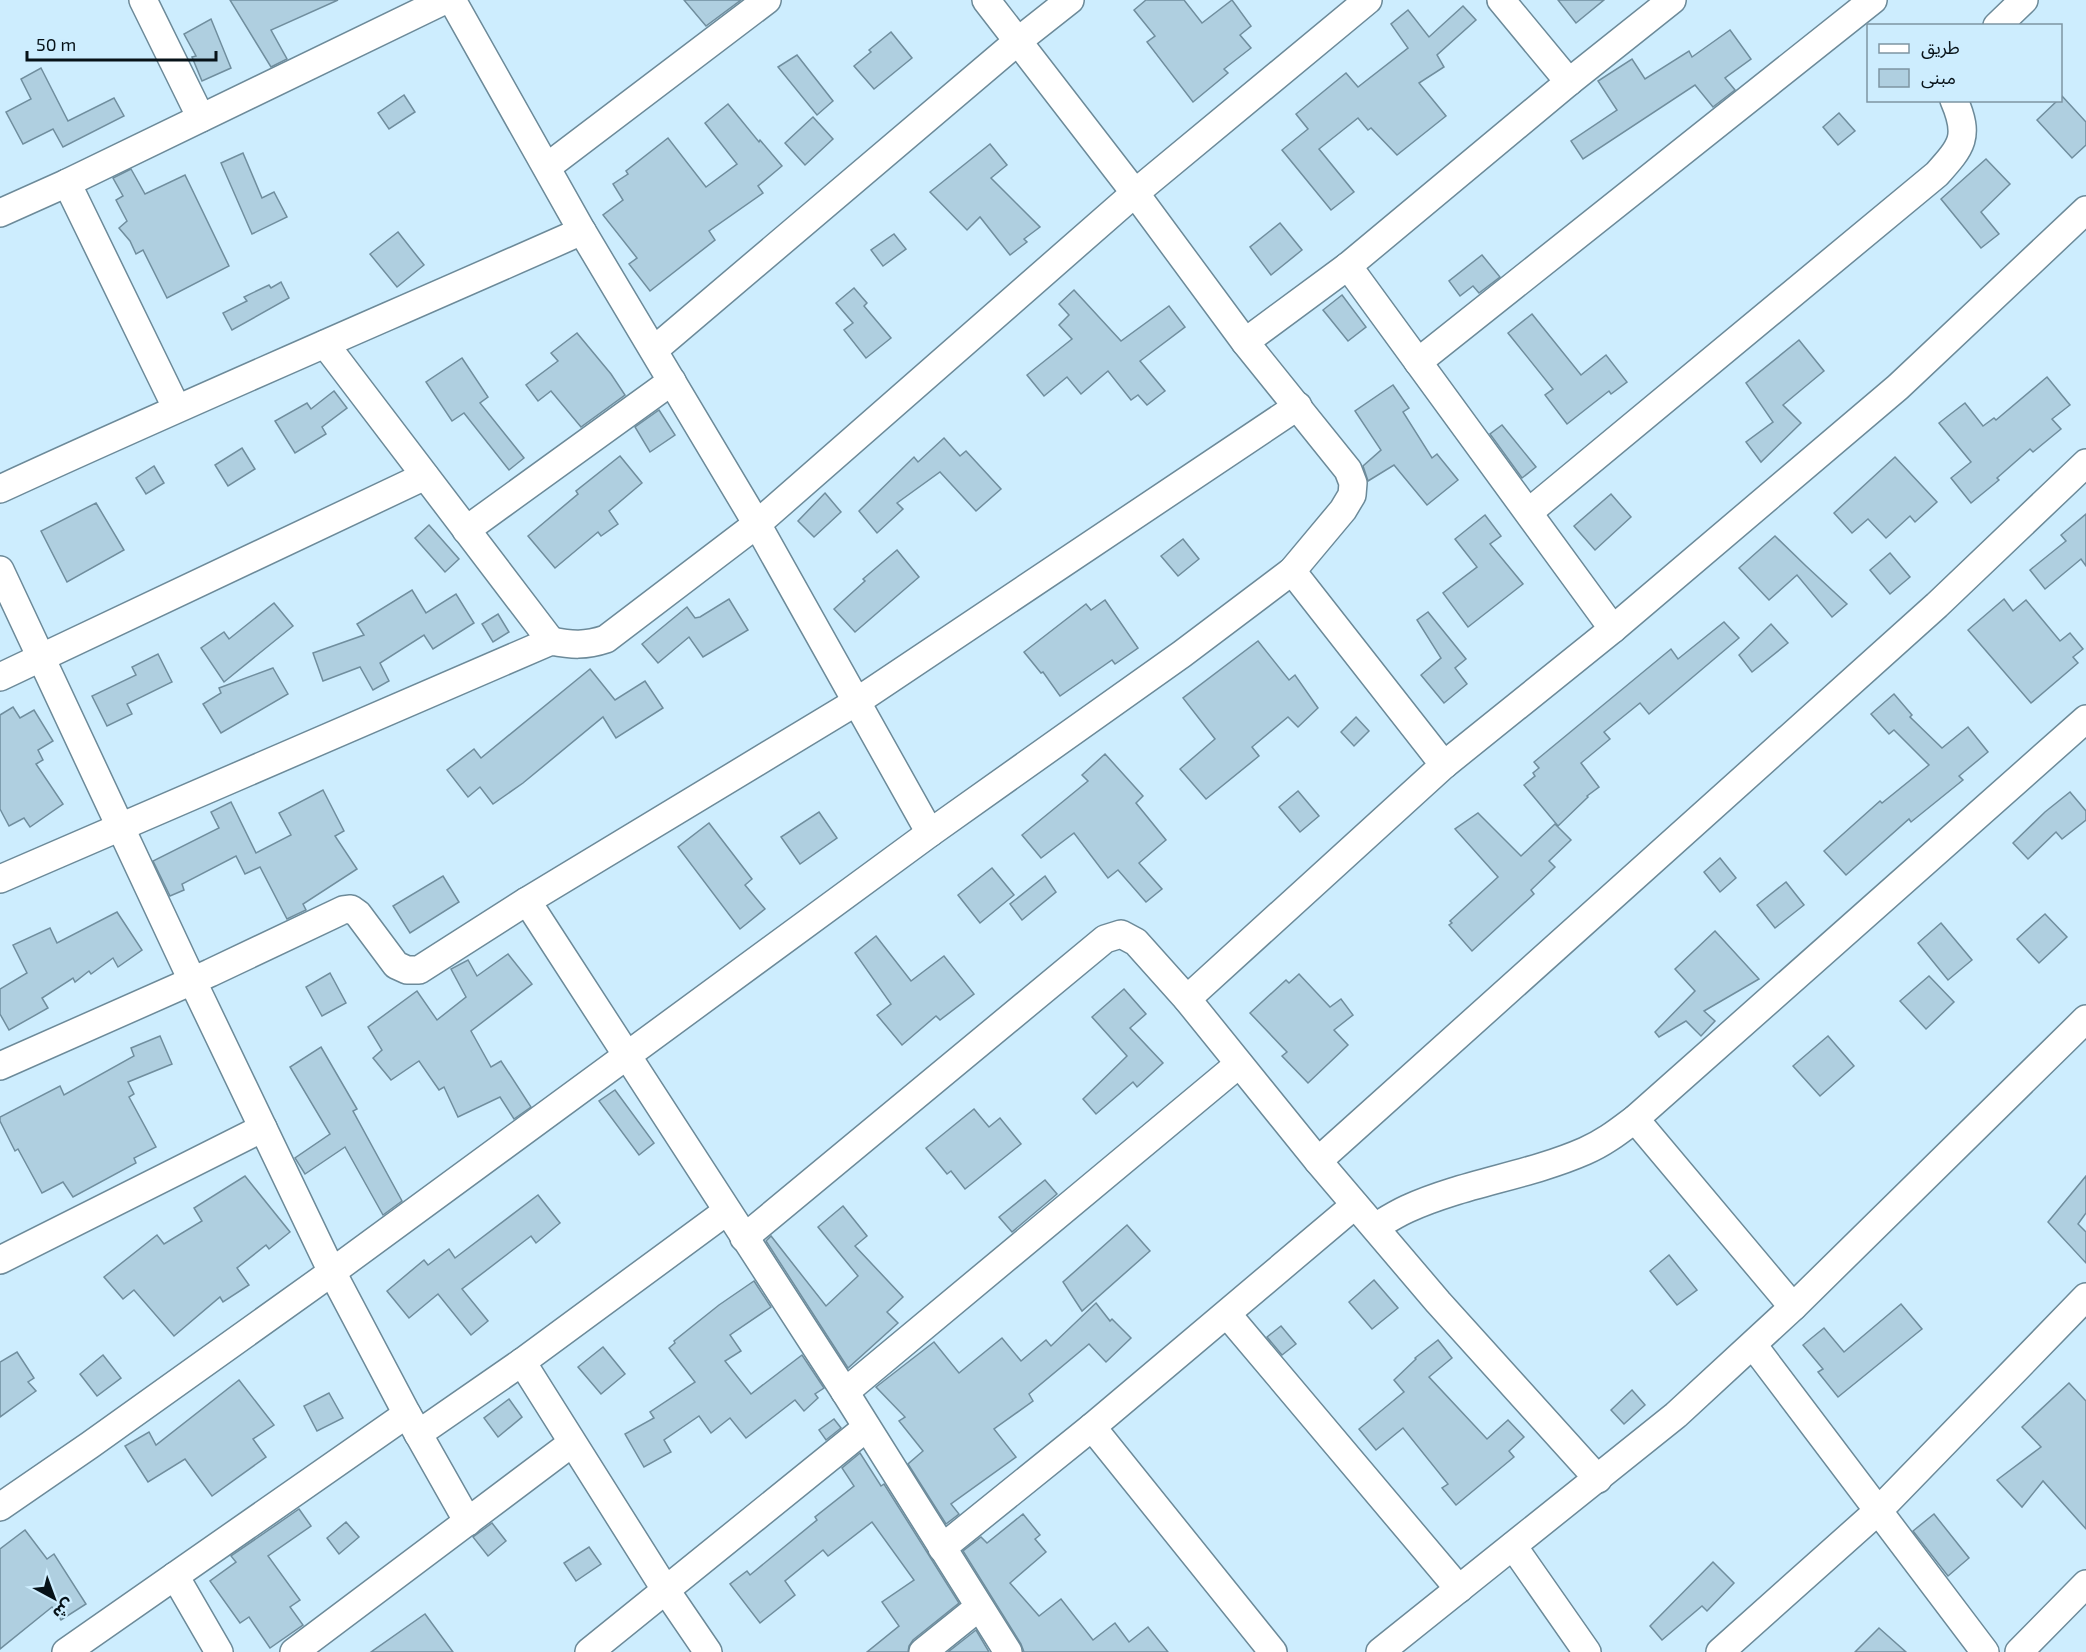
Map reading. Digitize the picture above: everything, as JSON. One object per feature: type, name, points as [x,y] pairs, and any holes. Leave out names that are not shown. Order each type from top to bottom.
[{"type":"street","points":[[143,0],[201,118]]},
{"type":"street","points":[[0,213],[67,183],[445,0]]},
{"type":"street","points":[[452,0],[582,231],[757,524],[930,833]]},
{"type":"street","points":[[547,167],[767,0]]},
{"type":"street","points":[[0,1507],[332,1272],[930,833],[1182,654],[1292,571],[1352,495],[1353,483],[1348,470],[1245,342],[1136,193],[986,0]]},
{"type":"street","points":[[654,350],[1018,41],[1070,0]]},
{"type":"street","points":[[0,879],[551,641],[580,645],[606,639],[757,524],[1136,193],[1368,0]]},
{"type":"street","points":[[1501,0],[1569,82]]},
{"type":"street","points":[[1245,342],[1348,266],[1569,82],[1672,0]]},
{"type":"street","points":[[1418,362],[1873,0]]},
{"type":"street","points":[[1999,24],[2024,0]]},
{"type":"street","points":[[1529,512],[1937,174],[1956,152],[1964,131],[1955,102]]},
{"type":"street","points":[[67,183],[176,407]]},
{"type":"street","points":[[1187,999],[1444,765],[1613,628],[1898,387],[2086,210]]},
{"type":"street","points":[[0,489],[176,407],[582,231]]},
{"type":"street","points":[[1348,266],[1613,628]]},
{"type":"street","points":[[325,344],[551,641]]},
{"type":"street","points":[[466,530],[672,381]]},
{"type":"street","points":[[0,1066],[343,910],[351,909],[358,914],[396,965],[407,970],[419,970],[527,901],[856,702],[1298,406]]},
{"type":"street","points":[[1318,1161],[1937,605],[2086,463]]},
{"type":"street","points":[[0,677],[425,476]]},
{"type":"street","points":[[0,570],[332,1272],[412,1424],[468,1522]]},
{"type":"street","points":[[1292,571],[1444,765]]},
{"type":"street","points":[[1375,1227],[1406,1209],[1557,1162],[1611,1137],[1635,1119],[2086,719]]},
{"type":"street","points":[[527,901],[845,1392],[1008,1652]]},
{"type":"street","points":[[744,1238],[1105,939],[1121,934],[1136,942],[1187,999],[1318,1161],[1438,1302],[1598,1479]]},
{"type":"street","points":[[1380,1652],[1676,1415],[1753,1345],[2086,1019]]},
{"type":"street","points":[[845,1392],[1239,1064]]},
{"type":"street","points":[[1635,1119],[1793,1306]]},
{"type":"street","points":[[0,1260],[264,1128]]},
{"type":"street","points":[[942,1548],[1092,1427],[1355,1205]]},
{"type":"street","points":[[66,1652],[175,1576],[412,1424],[522,1362],[727,1211]]},
{"type":"street","points":[[1720,1652],[1879,1510],[2086,1297]]},
{"type":"street","points":[[1227,1314],[1459,1589]]},
{"type":"street","points":[[1753,1345],[1879,1510],[1973,1647]]},
{"type":"street","points":[[522,1362],[665,1589],[708,1652]]},
{"type":"street","points":[[1092,1427],[1273,1652]]},
{"type":"street","points":[[589,1652],[866,1428]]},
{"type":"street","points":[[294,1652],[572,1443]]},
{"type":"street","points":[[1512,1546],[1587,1652]]},
{"type":"street","points":[[175,1576],[219,1652]]},
{"type":"street","points":[[2019,1652],[2086,1584]]},
{"type":"street","points":[[923,1652],[978,1607]]},
{"type":"building","points":[[230,0],[338,0],[271,30],[287,59],[271,67]]},
{"type":"building","points":[[684,0],[741,0],[706,26]]},
{"type":"building","points":[[1146,0],[1184,0],[1202,23],[1232,0],[1251,26],[1240,35],[1251,48],[1224,69],[1228,73],[1193,102],[1147,42],[1155,36],[1134,10]]},
{"type":"building","points":[[1558,0],[1604,0],[1576,23]]},
{"type":"building","points":[[1463,6],[1476,20],[1437,55],[1444,67],[1419,83],[1446,116],[1397,155],[1371,128],[1368,130],[1358,118],[1319,149],[1354,192],[1331,210],[1282,150],[1308,129],[1296,114],[1346,73],[1358,87],[1408,48],[1391,24],[1408,10],[1429,37]]},
{"type":"building","points":[[211,19],[231,68],[202,81],[192,57],[196,56],[184,34]]},
{"type":"building","points":[[1730,30],[1751,59],[1725,78],[1735,90],[1713,107],[1695,85],[1583,159],[1571,141],[1617,110],[1598,81],[1632,59],[1645,79],[1689,51],[1692,57]]},
{"type":"building","points":[[891,32],[912,58],[874,89],[854,66]]},
{"type":"building","points":[[797,55],[833,101],[817,115],[778,67]]},
{"type":"building","points":[[41,68],[68,121],[114,98],[124,116],[63,147],[53,129],[23,144],[6,112],[31,99],[21,79]]},
{"type":"building","points":[[404,95],[415,112],[389,129],[378,113]]},
{"type":"building","points":[[2062,96],[2086,122],[2086,145],[2072,158],[2037,120],[2056,102],[2062,102]]},
{"type":"building","points":[[728,104],[782,166],[758,186],[763,193],[709,231],[715,240],[650,291],[629,264],[637,258],[603,215],[623,200],[613,184],[628,174],[626,171],[668,138],[706,187],[737,164],[705,123]]},
{"type":"building","points":[[1839,113],[1855,131],[1838,145],[1823,127]]},
{"type":"building","points":[[813,117],[833,139],[805,165],[785,143]]},
{"type":"building","points":[[990,144],[1007,165],[991,178],[1040,227],[1024,239],[1027,242],[1010,255],[980,217],[967,230],[930,192]]},
{"type":"building","points":[[243,153],[262,198],[274,192],[287,217],[252,234],[221,163]]},
{"type":"building","points":[[1986,159],[2010,184],[1981,212],[1999,234],[1981,248],[1941,199]]},
{"type":"building","points":[[131,169],[145,194],[185,175],[229,266],[167,298],[143,250],[136,254],[130,241],[119,228],[127,221],[116,200],[123,196],[113,178]]},
{"type":"building","points":[[1280,223],[1302,250],[1271,275],[1250,247]]},
{"type":"building","points":[[398,232],[424,265],[397,287],[370,254]]},
{"type":"building","points":[[894,234],[906,249],[883,266],[871,250]]},
{"type":"building","points":[[1482,255],[1500,277],[1479,293],[1473,286],[1460,296],[1449,281]]},
{"type":"building","points":[[281,282],[289,298],[232,330],[223,313],[247,301],[244,297],[269,285],[271,288]]},
{"type":"building","points":[[854,288],[867,303],[864,306],[891,338],[866,358],[844,330],[853,323],[836,303]]},
{"type":"building","points":[[1074,290],[1121,341],[1169,306],[1185,327],[1140,361],[1165,391],[1147,405],[1138,395],[1131,400],[1108,371],[1081,394],[1067,377],[1044,396],[1027,375],[1072,339],[1059,325],[1069,315],[1059,304]]},
{"type":"building","points":[[1342,295],[1366,327],[1348,341],[1323,310]]},
{"type":"building","points":[[1532,314],[1581,375],[1606,355],[1627,382],[1611,394],[1609,391],[1567,424],[1545,395],[1553,389],[1508,333]]},
{"type":"building","points":[[577,333],[625,395],[581,427],[551,391],[538,401],[526,385],[558,361],[551,353]]},
{"type":"building","points":[[1799,340],[1824,371],[1783,405],[1801,423],[1761,462],[1746,442],[1773,422],[1746,383]]},
{"type":"building","points":[[462,358],[488,397],[480,403],[524,458],[509,470],[464,413],[452,421],[426,382]]},
{"type":"building","points":[[2047,377],[2070,405],[2052,419],[2061,429],[2033,452],[2030,449],[1997,478],[1999,480],[1971,503],[1951,478],[1971,462],[1939,423],[1965,403],[1983,426],[1994,418],[1996,420]]},
{"type":"building","points":[[1393,385],[1409,408],[1403,412],[1432,458],[1437,454],[1458,480],[1427,505],[1394,465],[1368,481],[1363,466],[1381,450],[1355,411]]},
{"type":"building","points":[[334,391],[347,408],[322,427],[326,434],[295,453],[275,421],[307,403],[311,409]]},
{"type":"building","points":[[659,410],[675,435],[650,452],[635,427]]},
{"type":"building","points":[[1502,425],[1536,467],[1522,478],[1490,434]]},
{"type":"building","points":[[944,438],[960,456],[966,451],[1001,489],[976,511],[940,472],[897,503],[903,509],[877,533],[859,511],[914,457],[918,462]]},
{"type":"building","points":[[242,448],[255,469],[228,486],[215,465]]},
{"type":"building","points":[[620,456],[642,483],[609,511],[618,524],[601,536],[598,532],[555,568],[528,536],[578,494],[576,491]]},
{"type":"building","points":[[1895,457],[1937,502],[1915,522],[1910,516],[1886,538],[1868,519],[1852,533],[1834,513]]},
{"type":"building","points":[[154,466],[164,483],[146,494],[136,478]]},
{"type":"building","points":[[825,493],[841,512],[814,537],[798,521]]},
{"type":"building","points":[[1611,494],[1631,517],[1595,550],[1574,526]]},
{"type":"building","points":[[96,503],[124,550],[67,582],[41,531]]},
{"type":"building","points":[[2086,514],[2086,566],[2081,559],[2045,589],[2030,570],[2066,541],[2061,535]]},
{"type":"building","points":[[1485,515],[1501,536],[1490,544],[1523,584],[1468,627],[1443,593],[1477,567],[1455,539]]},
{"type":"building","points":[[429,525],[459,559],[445,572],[415,538]]},
{"type":"building","points":[[1775,536],[1847,604],[1832,617],[1797,575],[1769,600],[1739,568]]},
{"type":"building","points":[[1183,539],[1199,559],[1178,576],[1161,556]]},
{"type":"building","points":[[897,550],[919,577],[855,632],[834,609],[865,581],[863,579]]},
{"type":"building","points":[[1890,553],[1910,577],[1890,594],[1870,570]]},
{"type":"building","points":[[412,590],[426,613],[456,594],[474,623],[433,649],[424,635],[380,663],[389,681],[373,690],[360,667],[323,681],[313,653],[364,635],[357,624]]},
{"type":"building","points":[[729,599],[748,630],[703,657],[689,637],[658,663],[642,644],[687,607],[695,618]]},
{"type":"building","points":[[2004,599],[2013,611],[2026,600],[2060,641],[2070,633],[2083,649],[2073,657],[2078,663],[2031,703],[1968,630]]},
{"type":"building","points":[[1105,600],[1138,648],[1115,664],[1112,660],[1060,696],[1043,672],[1041,673],[1024,652],[1086,604],[1091,610]]},
{"type":"building","points":[[274,603],[293,626],[224,682],[201,648],[224,632],[229,639]]},
{"type":"building","points":[[1428,612],[1466,659],[1455,668],[1467,684],[1444,703],[1421,675],[1441,658],[1417,620]]},
{"type":"building","points":[[498,614],[509,632],[493,642],[482,624]]},
{"type":"building","points":[[1724,622],[1739,638],[1649,714],[1640,703],[1604,732],[1610,739],[1581,763],[1599,787],[1558,826],[1524,785],[1535,776],[1533,773],[1539,768],[1534,762],[1671,649],[1678,659]]},
{"type":"building","points":[[1771,624],[1788,643],[1752,672],[1739,655]]},
{"type":"building","points":[[1258,641],[1289,680],[1295,675],[1318,708],[1298,727],[1288,717],[1252,747],[1259,756],[1206,799],[1180,769],[1215,739],[1183,698]]},
{"type":"building","points":[[158,654],[172,682],[127,704],[132,714],[107,726],[92,696],[136,675],[132,667]]},
{"type":"building","points":[[273,668],[288,694],[221,733],[203,704],[221,693],[219,688]]},
{"type":"building","points":[[590,669],[615,700],[645,681],[663,708],[616,738],[603,717],[523,783],[493,804],[480,787],[468,797],[447,770],[474,749],[481,758]]},
{"type":"building","points":[[1894,694],[1912,715],[1910,717],[1942,748],[1968,727],[1988,752],[1959,776],[1963,780],[1911,822],[1909,819],[1846,875],[1824,851],[1880,801],[1882,803],[1929,765],[1894,730],[1889,734],[1871,714]]},
{"type":"building","points":[[13,707],[20,718],[34,710],[53,741],[38,750],[43,760],[36,764],[63,804],[30,827],[24,818],[9,826],[0,809],[0,715]]},
{"type":"building","points":[[1356,717],[1369,731],[1354,746],[1341,732]]},
{"type":"building","points":[[1105,754],[1143,796],[1136,803],[1166,840],[1139,863],[1162,889],[1146,902],[1118,870],[1108,878],[1074,833],[1041,858],[1022,835],[1088,781],[1082,775]]},
{"type":"building","points":[[323,790],[344,831],[335,836],[357,869],[303,904],[306,910],[287,919],[260,867],[245,874],[236,856],[182,884],[184,890],[170,896],[153,861],[219,828],[211,812],[231,802],[256,853],[291,835],[279,813]]},
{"type":"building","points":[[1298,791],[1319,816],[1300,832],[1279,807]]},
{"type":"building","points":[[2070,792],[2086,811],[2086,820],[2062,839],[2056,832],[2028,859],[2013,843]]},
{"type":"building","points":[[819,812],[837,838],[800,864],[781,837]]},
{"type":"building","points":[[1478,813],[1521,856],[1555,824],[1571,840],[1549,861],[1555,867],[1531,890],[1534,894],[1472,951],[1449,925],[1452,923],[1450,921],[1498,877],[1455,829]]},
{"type":"building","points":[[709,823],[752,879],[745,885],[765,909],[740,929],[678,847]]},
{"type":"building","points":[[1720,858],[1736,878],[1720,892],[1704,872]]},
{"type":"building","points":[[992,868],[1014,895],[980,923],[958,895]]},
{"type":"building","points":[[443,876],[459,902],[410,933],[393,906]]},
{"type":"building","points":[[1045,876],[1056,892],[1022,920],[1010,904]]},
{"type":"building","points":[[1786,882],[1804,905],[1775,928],[1757,905]]},
{"type":"building","points":[[117,912],[142,950],[118,967],[113,958],[91,974],[89,971],[75,982],[73,978],[42,998],[48,1008],[9,1030],[0,1014],[0,989],[27,973],[13,945],[50,928],[57,943]]},
{"type":"building","points":[[2045,914],[2067,937],[2039,963],[2017,939]]},
{"type":"building","points":[[1941,923],[1972,960],[1948,980],[1918,943]]},
{"type":"building","points":[[1715,931],[1759,979],[1704,1011],[1715,1021],[1701,1036],[1686,1021],[1659,1037],[1655,1032],[1695,991],[1675,969]]},
{"type":"building","points":[[876,936],[911,981],[944,956],[974,994],[940,1020],[936,1016],[902,1045],[877,1015],[891,1004],[855,953]]},
{"type":"building","points":[[508,954],[532,984],[471,1031],[491,1067],[501,1061],[531,1107],[514,1119],[500,1097],[458,1117],[444,1087],[439,1090],[419,1061],[391,1080],[373,1058],[382,1050],[368,1027],[417,991],[437,1020],[466,997],[451,969],[468,960],[477,976]]},
{"type":"building","points":[[330,973],[346,1003],[322,1016],[306,987]]},
{"type":"building","points":[[1299,974],[1330,1007],[1341,999],[1353,1015],[1334,1030],[1348,1045],[1308,1083],[1282,1056],[1287,1052],[1250,1013],[1286,980],[1289,983]]},
{"type":"building","points":[[1929,976],[1954,1002],[1926,1029],[1900,1001]]},
{"type":"building","points":[[1124,989],[1146,1014],[1130,1028],[1163,1063],[1137,1087],[1133,1082],[1096,1114],[1083,1099],[1127,1056],[1092,1017]]},
{"type":"building","points":[[160,1036],[172,1064],[128,1082],[134,1094],[129,1097],[156,1147],[134,1158],[136,1163],[73,1197],[63,1182],[42,1193],[18,1149],[15,1151],[0,1117],[60,1086],[64,1095],[134,1056],[131,1048]]},
{"type":"building","points":[[1828,1036],[1854,1066],[1820,1096],[1793,1066]]},
{"type":"building","points":[[321,1047],[357,1109],[353,1111],[402,1201],[383,1215],[345,1147],[305,1174],[295,1158],[330,1134],[290,1067]]},
{"type":"building","points":[[615,1090],[654,1143],[639,1155],[599,1101]]},
{"type":"building","points":[[974,1109],[989,1127],[1000,1118],[1021,1144],[965,1189],[951,1171],[947,1174],[926,1148]]},
{"type":"building","points":[[245,1176],[290,1232],[269,1249],[266,1245],[237,1268],[249,1285],[223,1302],[220,1297],[174,1336],[134,1290],[123,1299],[104,1277],[157,1235],[164,1244],[202,1221],[194,1208]]},
{"type":"building","points":[[2086,1176],[2086,1213],[2078,1224],[2086,1232],[2086,1263],[2048,1222]]},
{"type":"building","points":[[1045,1180],[1057,1194],[1012,1232],[999,1217]]},
{"type":"building","points":[[538,1195],[560,1223],[536,1243],[531,1236],[462,1289],[488,1321],[471,1335],[438,1294],[409,1318],[387,1291],[424,1260],[428,1265],[449,1249],[455,1258]]},
{"type":"building","points":[[843,1206],[867,1236],[855,1246],[903,1297],[887,1312],[898,1323],[848,1368],[766,1241],[771,1236],[826,1306],[858,1276],[818,1227]]},
{"type":"building","points":[[1127,1225],[1150,1251],[1082,1311],[1063,1282]]},
{"type":"building","points":[[1669,1255],[1697,1290],[1677,1305],[1650,1271]]},
{"type":"building","points":[[1374,1280],[1398,1308],[1372,1329],[1349,1302]]},
{"type":"building","points":[[754,1281],[771,1307],[730,1335],[741,1351],[725,1361],[751,1394],[802,1355],[824,1388],[815,1394],[818,1398],[804,1411],[795,1400],[746,1438],[730,1418],[711,1433],[699,1416],[664,1440],[671,1452],[644,1467],[625,1434],[654,1418],[650,1412],[695,1382],[669,1348],[675,1343],[674,1341],[719,1305]]},
{"type":"building","points":[[1096,1303],[1110,1321],[1112,1319],[1131,1338],[1106,1362],[1089,1344],[1029,1394],[1033,1401],[994,1429],[1016,1457],[951,1504],[959,1514],[946,1524],[908,1464],[923,1451],[899,1421],[905,1417],[876,1387],[934,1342],[959,1373],[1002,1338],[1021,1361],[1046,1340],[1051,1346]]},
{"type":"building","points":[[1901,1304],[1922,1329],[1838,1397],[1818,1372],[1823,1369],[1803,1345],[1824,1328],[1844,1352]]},
{"type":"building","points":[[1281,1326],[1296,1344],[1282,1355],[1267,1337]]},
{"type":"building","points":[[1438,1340],[1452,1358],[1429,1377],[1487,1439],[1508,1420],[1524,1437],[1509,1451],[1514,1457],[1456,1505],[1442,1488],[1448,1484],[1403,1428],[1376,1450],[1359,1429],[1404,1392],[1394,1380],[1415,1358]]},
{"type":"building","points":[[603,1347],[625,1374],[601,1394],[578,1367]]},
{"type":"building","points":[[17,1352],[34,1378],[28,1382],[36,1391],[0,1417],[0,1362]]},
{"type":"building","points":[[103,1355],[121,1378],[97,1396],[80,1374]]},
{"type":"building","points":[[239,1380],[274,1425],[253,1439],[266,1457],[212,1496],[185,1459],[148,1482],[125,1446],[149,1432],[156,1445]]},
{"type":"building","points":[[2069,1383],[2086,1401],[2086,1529],[2043,1481],[2022,1507],[1997,1480],[2041,1447],[2022,1427]]},
{"type":"building","points":[[1632,1390],[1645,1405],[1624,1424],[1611,1410]]},
{"type":"building","points":[[329,1393],[343,1418],[317,1431],[304,1406]]},
{"type":"building","points":[[509,1399],[522,1417],[498,1437],[484,1418]]},
{"type":"building","points":[[834,1419],[841,1428],[826,1440],[819,1430]]},
{"type":"building","points":[[860,1453],[881,1486],[884,1484],[959,1603],[913,1640],[908,1652],[867,1652],[899,1626],[882,1602],[914,1580],[872,1522],[828,1556],[823,1550],[785,1581],[795,1595],[760,1623],[730,1584],[747,1571],[750,1575],[817,1520],[815,1517],[854,1486],[842,1468]]},
{"type":"building","points":[[299,1509],[311,1526],[268,1556],[300,1600],[290,1607],[303,1625],[270,1648],[249,1617],[240,1623],[210,1581],[236,1562],[231,1556]]},
{"type":"building","points":[[1023,1514],[1040,1535],[1035,1539],[1046,1552],[1010,1583],[1039,1616],[1061,1599],[1093,1640],[1115,1623],[1129,1642],[1148,1627],[1168,1652],[1024,1652],[963,1551],[981,1537],[987,1543]]},
{"type":"building","points":[[1934,1514],[1969,1558],[1948,1576],[1913,1531]]},
{"type":"building","points":[[346,1522],[359,1537],[339,1554],[327,1538]]},
{"type":"building","points":[[492,1523],[506,1541],[488,1556],[473,1537]]},
{"type":"building","points":[[25,1530],[47,1559],[54,1554],[86,1604],[61,1620],[52,1607],[0,1649],[0,1549]]},
{"type":"building","points":[[589,1547],[601,1564],[576,1581],[564,1563]]},
{"type":"building","points":[[1713,1562],[1734,1583],[1707,1611],[1702,1606],[1662,1640],[1650,1626]]},
{"type":"building","points":[[425,1614],[453,1652],[371,1652]]},
{"type":"building","points":[[1879,1628],[1906,1652],[1855,1652]]},
{"type":"building","points":[[976,1630],[989,1652],[948,1652]]}]
